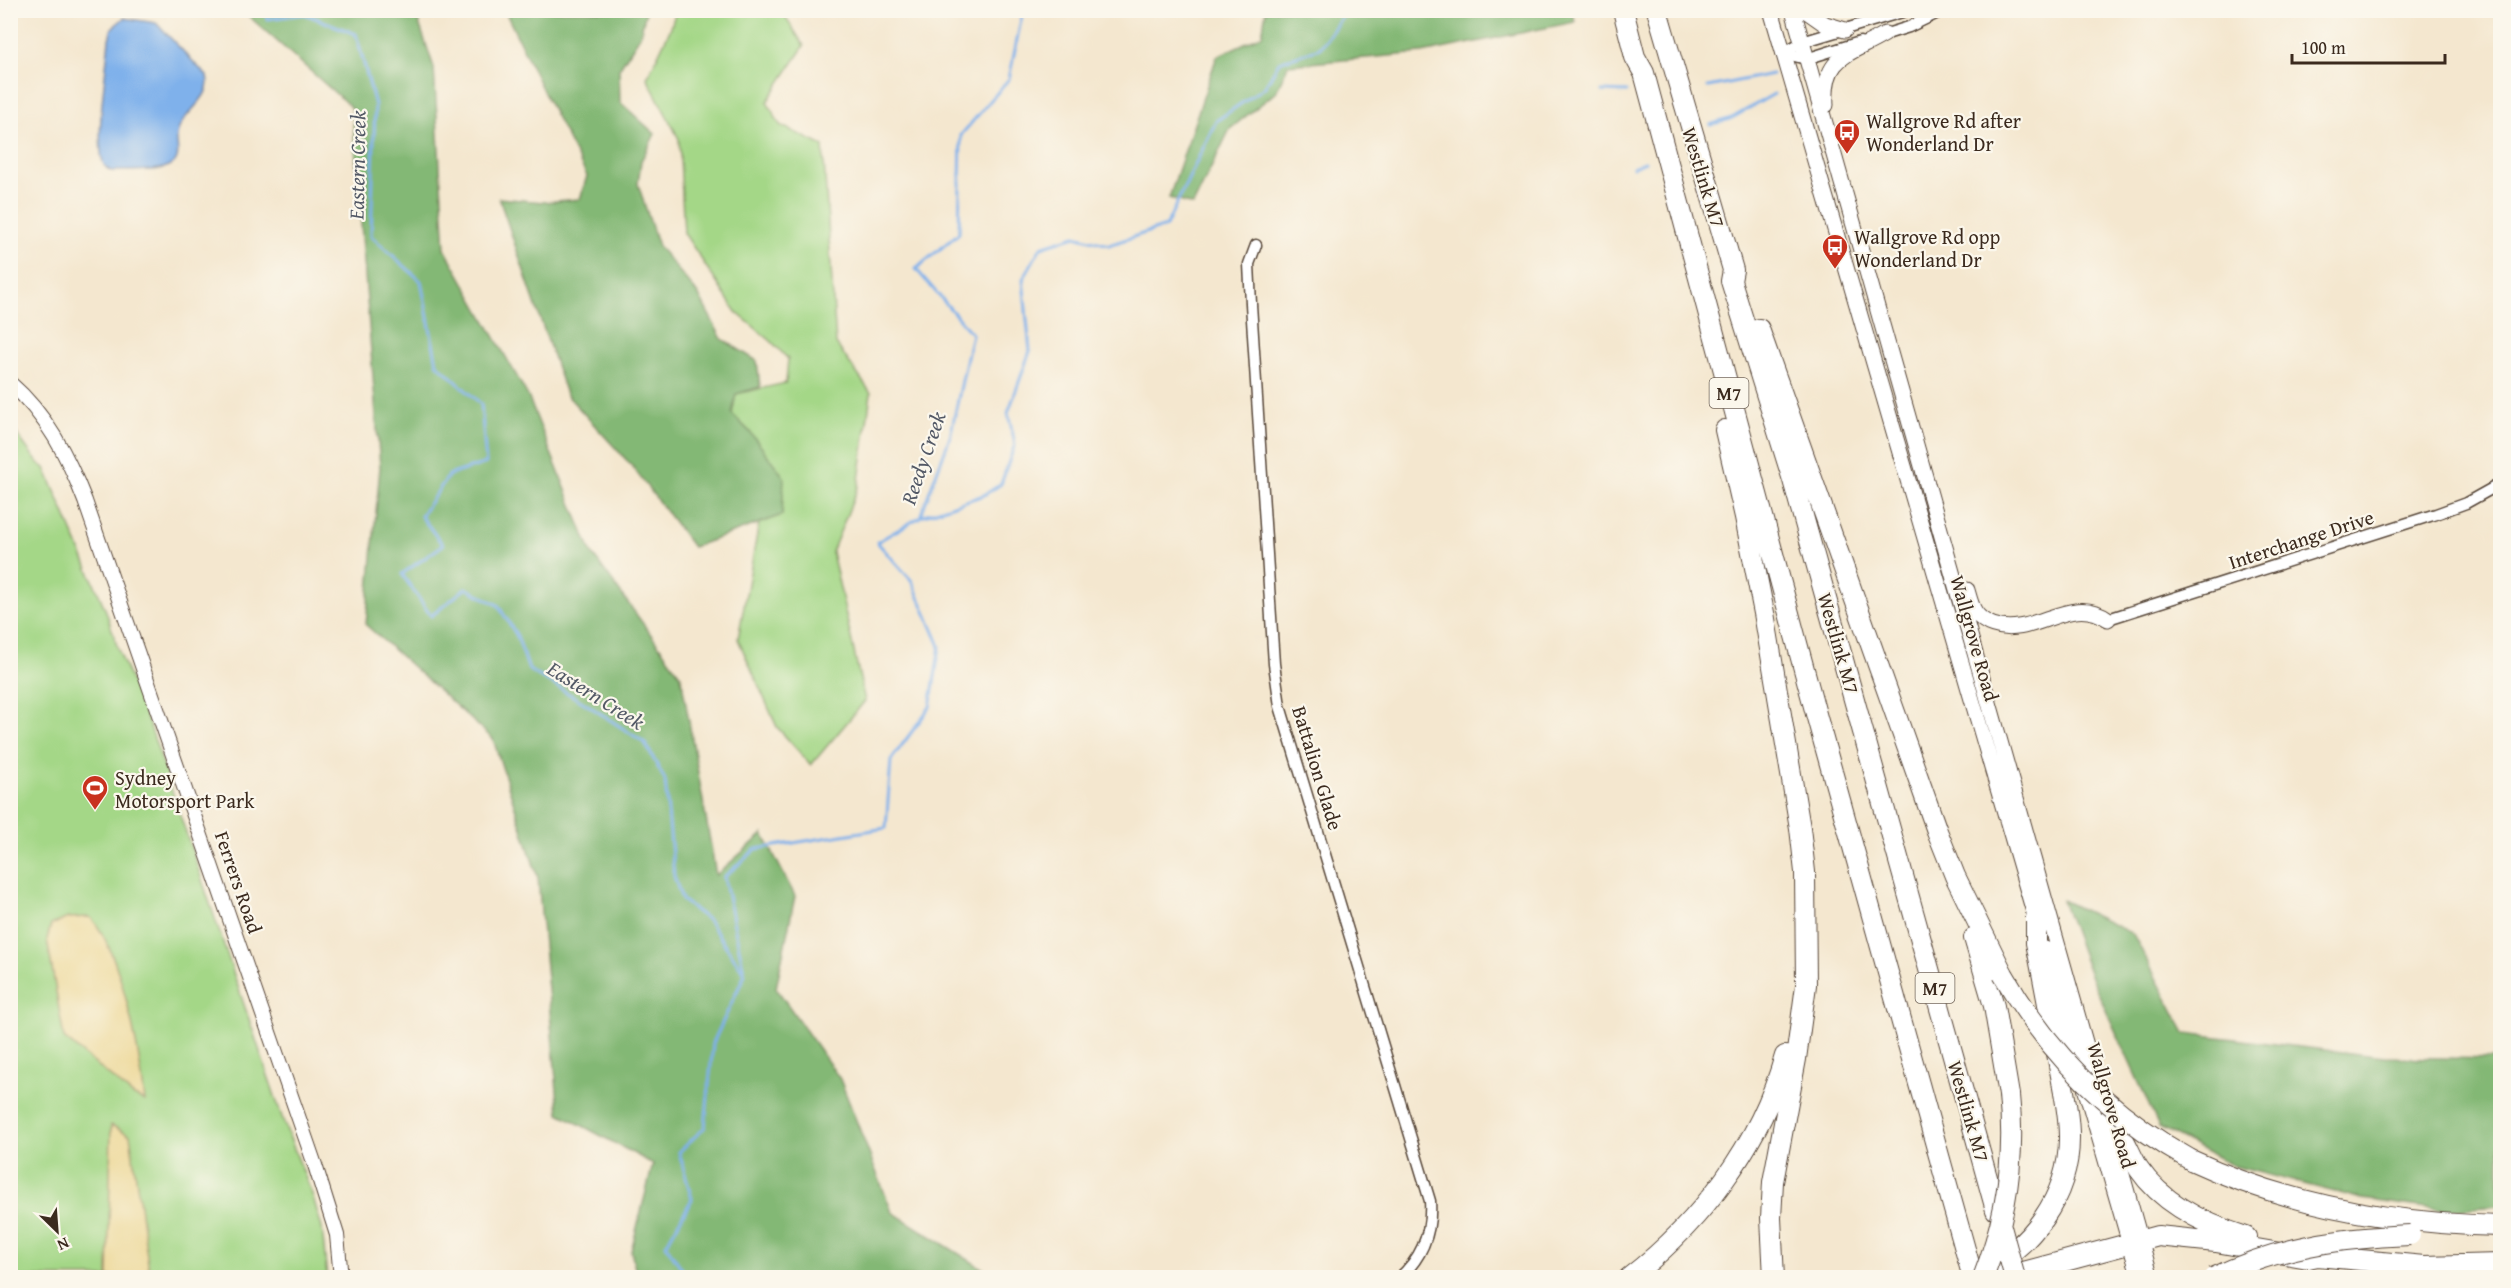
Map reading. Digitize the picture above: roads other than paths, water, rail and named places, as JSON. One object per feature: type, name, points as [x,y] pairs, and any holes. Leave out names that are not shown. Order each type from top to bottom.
[{"type":"highway","name":"Westlink M7","points":[[1623,10],[1635,57],[1644,73],[1816,714],[1973,1278]]},
{"type":"highway","name":"Westlink M7","points":[[1657,10],[1732,270],[1731,281],[1793,480],[2015,1278]]},
{"type":"highway","points":[[1635,57],[1634,76],[1746,517],[1793,784],[1805,872],[1806,985],[1773,1182],[1771,1218],[1774,1278]]},
{"type":"highway","points":[[1732,270],[1741,278],[1890,693],[1955,876],[1994,1006],[2009,1095],[2012,1143],[2010,1174],[2000,1228],[1983,1278]]},
{"type":"highway","points":[[1955,876],[2003,974],[2045,1039],[2091,1089],[2143,1131],[2191,1160],[2260,1189],[2307,1202],[2417,1221],[2500,1226]]},
{"type":"highway","points":[[1973,1278],[2011,1254],[2037,1227],[2056,1196],[2068,1161],[2068,1119],[2036,943],[2036,917]]},
{"type":"highway","points":[[1629,1278],[1660,1252],[1695,1217],[1726,1179],[1748,1143],[1768,1103],[1784,1062],[1805,966]]},
{"type":"highway","points":[[2107,1120],[2119,1129],[2141,1172],[2182,1209],[2227,1231],[2311,1251],[2318,1256]]},
{"type":"highway","points":[[2212,1278],[2247,1262],[2306,1245],[2349,1239],[2410,1235],[2500,1234]]},
{"type":"highway","points":[[2001,1278],[2134,1241],[2169,1236],[2308,1258],[2318,1256],[2424,1266],[2500,1264]]},
{"type":"main road","name":"Wallgrove Road","points":[[1771,10],[2036,917],[2134,1241],[2151,1278]]},
{"type":"main road","name":"Wallgrove Road","points":[[1793,10],[2107,1120],[2140,1278]]},
{"type":"main road","points":[[1805,10],[1825,24],[1845,30]]},
{"type":"main road","points":[[1827,129],[1825,89],[1831,67],[1846,54],[1885,34]]},
{"type":"main road","points":[[1904,470],[1923,466]]},
{"type":"main road","points":[[1934,507],[1975,613],[1988,624],[2013,630],[2074,610],[2084,609],[2094,611],[2108,619]]},
{"type":"street","points":[[1783,53],[1802,42],[1909,10]]},
{"type":"street","points":[[1783,53],[1806,59],[1915,24],[1944,10]]},
{"type":"street","name":"Battalion Glade","points":[[1256,245],[1249,264],[1251,304],[1274,664],[1281,706],[1430,1201],[1430,1222],[1425,1242],[1415,1261],[1399,1278]]},
{"type":"street","name":"Ferrers Road","points":[[10,383],[34,406],[54,435],[85,501],[315,1165],[337,1235],[341,1278]]},
{"type":"street","name":"Interchange Drive","points":[[2108,619],[2436,514],[2466,503],[2500,484]]},
{"type":"water","points":[[124,18],[156,23],[207,76],[206,92],[179,128],[176,159],[165,168],[111,171],[104,165],[101,155],[101,123],[109,39],[112,28]]},
{"type":"waterway","name":"Eastern Creek","points":[[266,10],[267,19],[305,14],[356,34],[375,105],[371,236],[421,281],[437,364],[481,404],[486,463],[449,475],[421,516],[443,545],[402,574],[431,616],[466,588],[498,605],[517,636],[529,670],[645,743],[665,780],[674,876],[682,900],[708,920],[745,974],[713,1043],[705,1127],[679,1152],[692,1199],[666,1245],[688,1278]]},
{"type":"waterway","name":"Reedy Creek","points":[[744,972],[724,877],[756,849],[886,828],[891,760],[930,707],[940,646],[912,581],[877,542],[920,517],[950,437],[972,334],[916,269],[959,233],[961,135],[1009,79],[1023,10]]},
{"type":"waterway","points":[[921,516],[984,495],[1001,484],[1015,444],[1008,413],[1030,351],[1023,279],[1041,247],[1075,236],[1109,245],[1166,226],[1216,121],[1265,87],[1279,62],[1320,48],[1346,11]]},
{"type":"waterway","points":[[1708,87],[1772,74]]},
{"type":"waterway","points":[[1602,91],[1627,92]]},
{"type":"waterway","points":[[1710,125],[1732,118],[1774,94]]},
{"type":"waterway","points":[[1633,167],[1645,162]]},
{"type":"place","name":"Wallgrove Rd after Wonderland Dr","points":[[1847,155]]},
{"type":"place","name":"Wallgrove Rd opp Wonderland Dr","points":[[1835,270]]},
{"type":"place","name":"Sydney Motorsport Park","points":[[95,811]]}]
